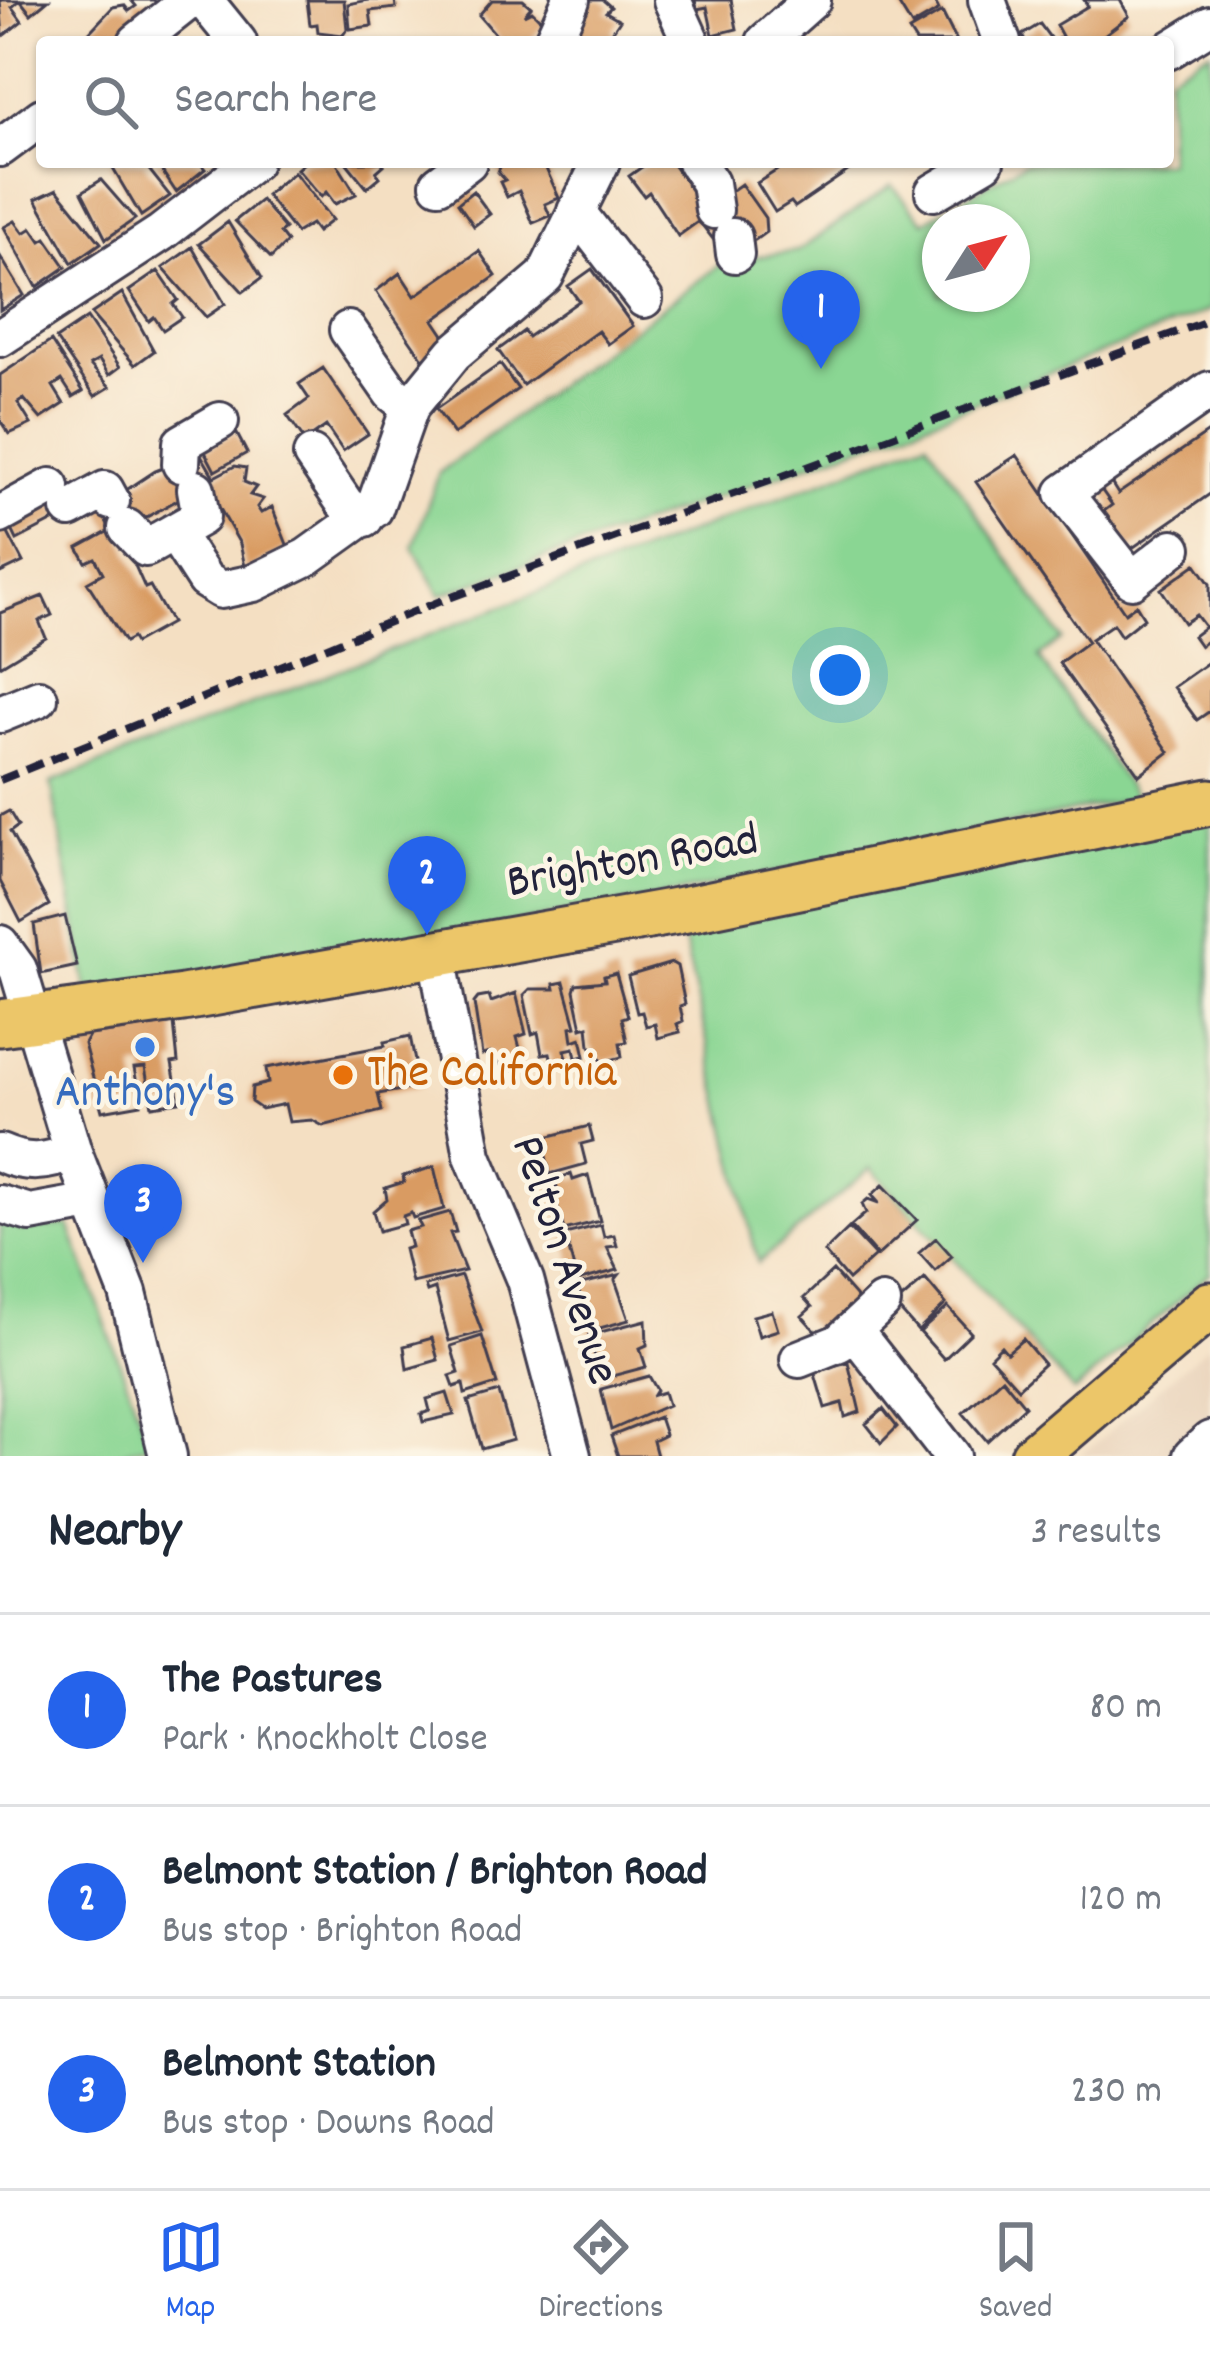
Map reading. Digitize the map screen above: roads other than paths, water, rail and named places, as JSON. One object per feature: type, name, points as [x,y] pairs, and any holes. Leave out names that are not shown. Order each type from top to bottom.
[{"type":"main road","name":"Brighton Road","points":[[17,1021],[437,954],[876,874],[1210,802]]},
{"type":"main road","points":[[1034,1456],[1210,1304]]},
{"type":"street","points":[[145,36],[190,0]]},
{"type":"street","points":[[204,0],[233,36]]},
{"type":"street","points":[[555,36],[571,0]]},
{"type":"street","points":[[672,0],[688,36]]},
{"type":"street","points":[[772,36],[812,0]]},
{"type":"street","points":[[987,0],[1000,36]]},
{"type":"street","points":[[1174,47],[1210,25]]},
{"type":"street","points":[[0,338],[161,233],[245,168]]},
{"type":"street","points":[[0,515],[105,490],[162,511],[205,580],[221,590],[235,589],[307,557],[374,509],[410,407],[454,352],[545,276],[598,168]]},
{"type":"street","points":[[700,168],[727,234]]},
{"type":"street","points":[[934,192],[975,168]]},
{"type":"street","points":[[576,211],[644,298]]},
{"type":"street","points":[[348,330],[392,393],[410,407]]},
{"type":"street","points":[[1173,548],[1132,580],[1064,493],[1210,390]]},
{"type":"street","points":[[162,511],[182,443],[220,421]]},
{"type":"street","points":[[312,454],[346,505],[365,518]]},
{"type":"street","points":[[0,714],[39,698]]},
{"type":"street","points":[[0,944],[18,969],[17,1021],[128,1293],[168,1456]]},
{"type":"street","name":"Pelton Avenue","points":[[437,954],[473,1156],[525,1280],[572,1456]]},
{"type":"street","points":[[0,1153],[22,1163],[73,1152]]},
{"type":"street","points":[[0,1204],[30,1213],[91,1202]]},
{"type":"street","points":[[799,1359],[855,1332],[882,1303]]},
{"type":"street","points":[[855,1332],[952,1456]]},
{"type":"street","points":[[1192,1456],[1210,1440]]},
{"type":"railway","points":[[0,780],[438,602],[1210,320]]},
{"type":"place","name":"The Pastures","points":[[821,369]]},
{"type":"place","name":"Belmont Station / Brighton Road","points":[[427,935]]},
{"type":"place","name":"Anthony's","points":[[145,1047]]},
{"type":"place","name":"The California","points":[[343,1075]]},
{"type":"place","name":"Belmont Station","points":[[143,1263]]}]
